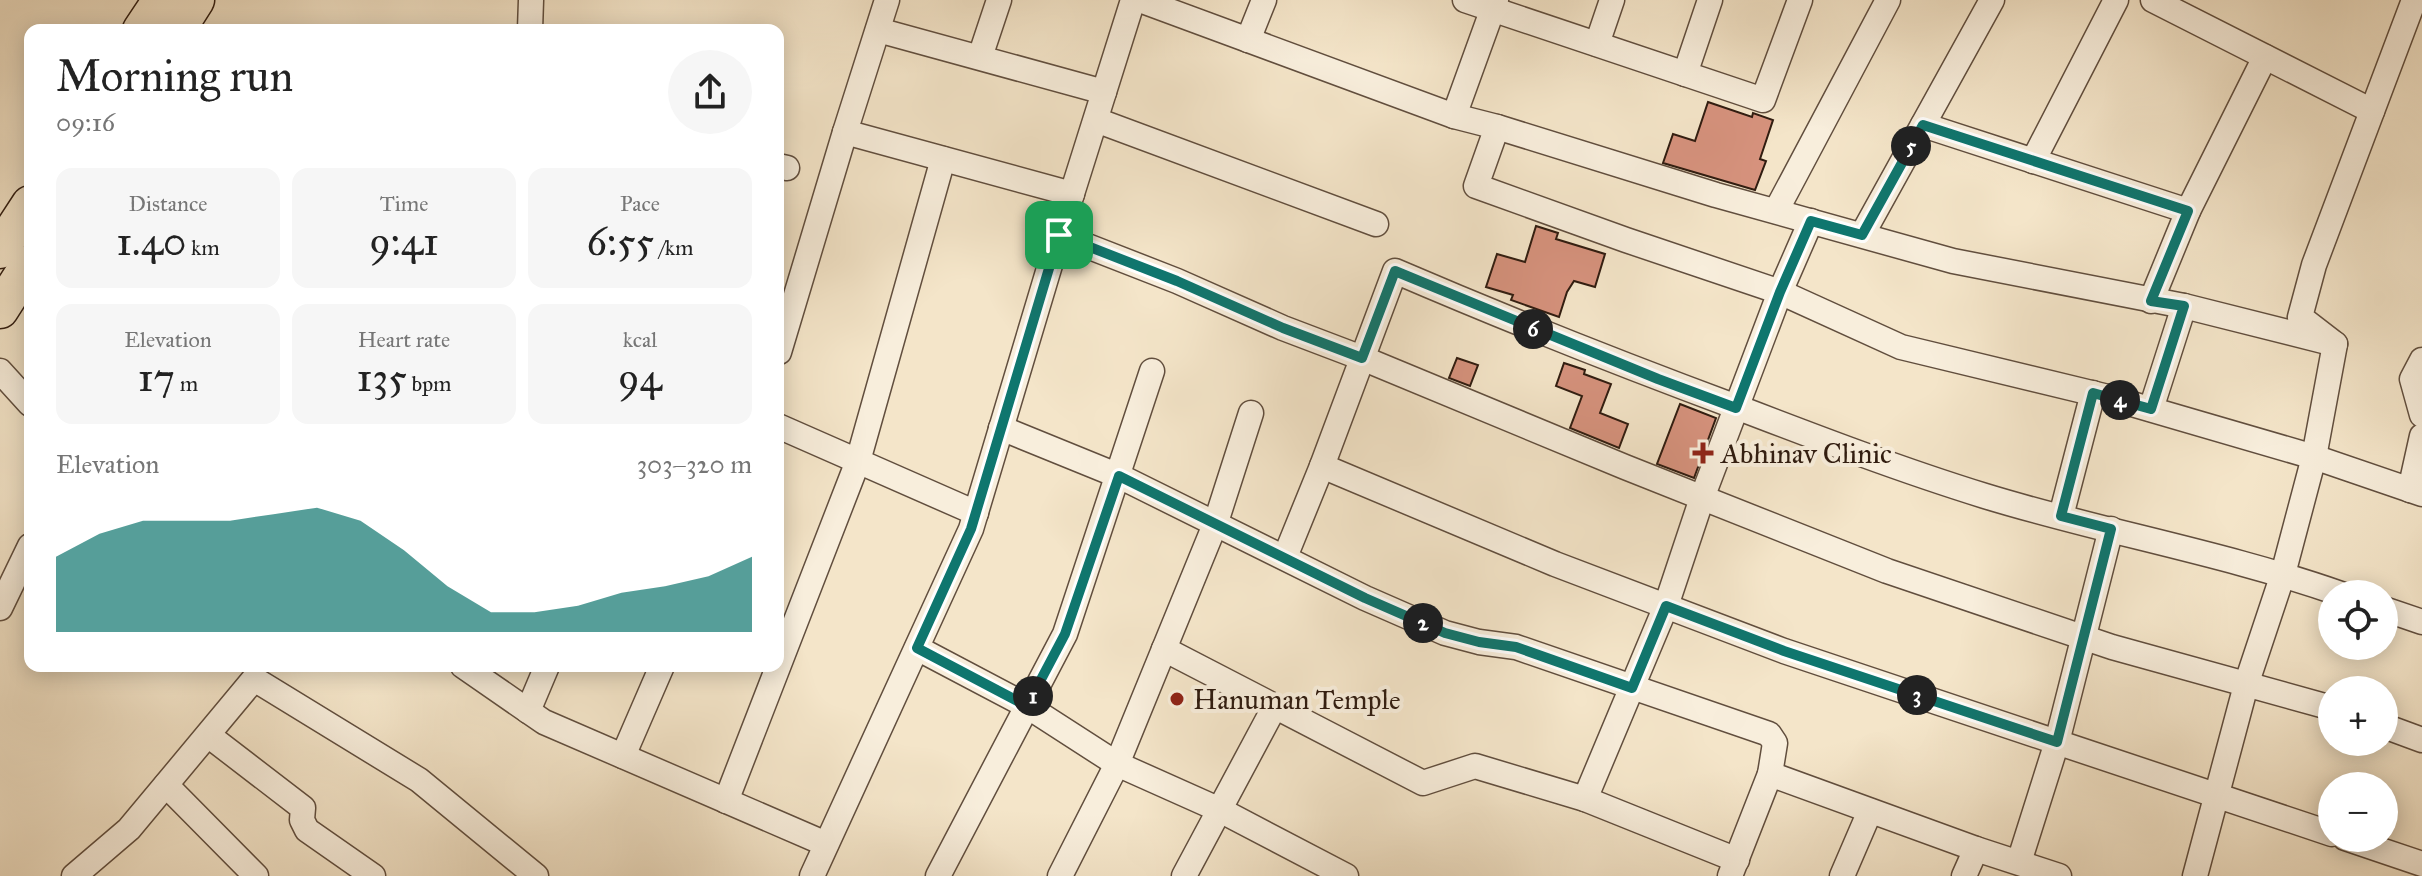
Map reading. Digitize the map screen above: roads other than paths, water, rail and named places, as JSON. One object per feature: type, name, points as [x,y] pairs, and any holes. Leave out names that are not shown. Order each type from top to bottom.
[{"type":"highway","points":[[145,24],[161,0]]},
{"type":"highway","points":[[181,24],[196,0]]},
{"type":"highway","points":[[0,250],[24,213]]},
{"type":"highway","points":[[0,310],[24,272]]},
{"type":"street","points":[[530,24],[531,0]]},
{"type":"street","points":[[784,335],[887,0]]},
{"type":"street","points":[[980,57],[999,0]]},
{"type":"street","points":[[812,876],[971,529],[1133,0]]},
{"type":"street","points":[[1140,0],[1454,116],[1716,195],[1953,261],[2184,306],[2335,344]]},
{"type":"street","points":[[1248,40],[1264,0]]},
{"type":"street","points":[[1465,0],[1495,5],[1597,44],[1763,100],[1800,0]]},
{"type":"street","points":[[1597,44],[1612,0]]},
{"type":"street","points":[[1685,74],[1710,0]]},
{"type":"street","points":[[1776,211],[1888,0]]},
{"type":"street","points":[[1862,235],[1992,0]]},
{"type":"street","points":[[2033,161],[2116,0]]},
{"type":"street","points":[[2153,0],[2372,111]]},
{"type":"street","points":[[2335,344],[2300,317],[2314,265],[2372,111],[2413,32],[2411,1]]},
{"type":"street","points":[[1454,116],[1495,5]]},
{"type":"street","points":[[878,30],[1104,92]]},
{"type":"street","points":[[2151,301],[2188,211],[2265,57]]},
{"type":"street","points":[[1096,120],[1376,224]]},
{"type":"street","points":[[1923,125],[2188,211]]},
{"type":"street","points":[[1497,127],[1476,186],[1780,292],[1901,347],[2151,409],[2314,457],[2416,492],[2422,436]]},
{"type":"street","points":[[845,132],[1072,194]]},
{"type":"street","points":[[784,652],[858,461],[943,159]]},
{"type":"street","points":[[1585,799],[1666,606],[1702,498],[1780,292],[1811,221]]},
{"type":"street","points":[[1059,235],[1887,571],[2084,638],[2318,704]]},
{"type":"street","points":[[1285,557],[1395,271],[1658,379],[1849,451],[1987,496],[2283,574],[2318,586]]},
{"type":"street","points":[[2151,409],[2184,306]]},
{"type":"street","points":[[2195,876],[2246,685],[2283,574],[2314,457],[2335,344]]},
{"type":"street","points":[[2422,360],[2412,379],[2422,415]]},
{"type":"street","points":[[0,371],[24,397]]},
{"type":"street","points":[[938,876],[1065,634],[1152,371]]},
{"type":"street","points":[[2061,516],[2093,393]]},
{"type":"street","points":[[1060,876],[1117,764],[1216,522],[1251,413]]},
{"type":"street","points":[[1001,428],[1119,476],[1365,598],[1445,633],[1516,647],[1769,734],[1775,743],[1770,774],[1734,868],[1585,799],[1475,766],[1423,783],[1164,649]]},
{"type":"street","points":[[784,429],[976,513]]},
{"type":"street","points":[[1322,466],[1555,564],[1784,651],[2318,829]]},
{"type":"street","points":[[2019,862],[2057,742],[2111,529]]},
{"type":"street","points":[[0,608],[24,558]]},
{"type":"street","points":[[2398,614],[2422,622]]},
{"type":"street","points":[[917,648],[1027,706],[1117,764],[1220,810],[1346,876]]},
{"type":"street","points":[[74,876],[129,829],[258,672],[419,780],[536,876]]},
{"type":"street","points":[[472,672],[544,722],[826,844]]},
{"type":"street","points":[[528,711],[544,672]]},
{"type":"street","points":[[623,756],[659,672]]},
{"type":"street","points":[[726,801],[776,672]]},
{"type":"street","points":[[1184,876],[1275,706]]},
{"type":"street","points":[[2398,731],[2422,740]]},
{"type":"street","points":[[208,735],[303,808],[302,820],[307,830],[373,876]]},
{"type":"street","points":[[1770,774],[2059,876]]},
{"type":"street","points":[[166,785],[256,876]]},
{"type":"street","points":[[1842,876],[1870,811]]},
{"type":"street","points":[[1964,876],[1976,849]]},
{"type":"street","points":[[2386,852],[2422,864]]},
{"type":"place","name":"Abhinav Clinic","points":[[1703,453]]},
{"type":"place","name":"Hanuman Temple","points":[[1177,699]]}]
